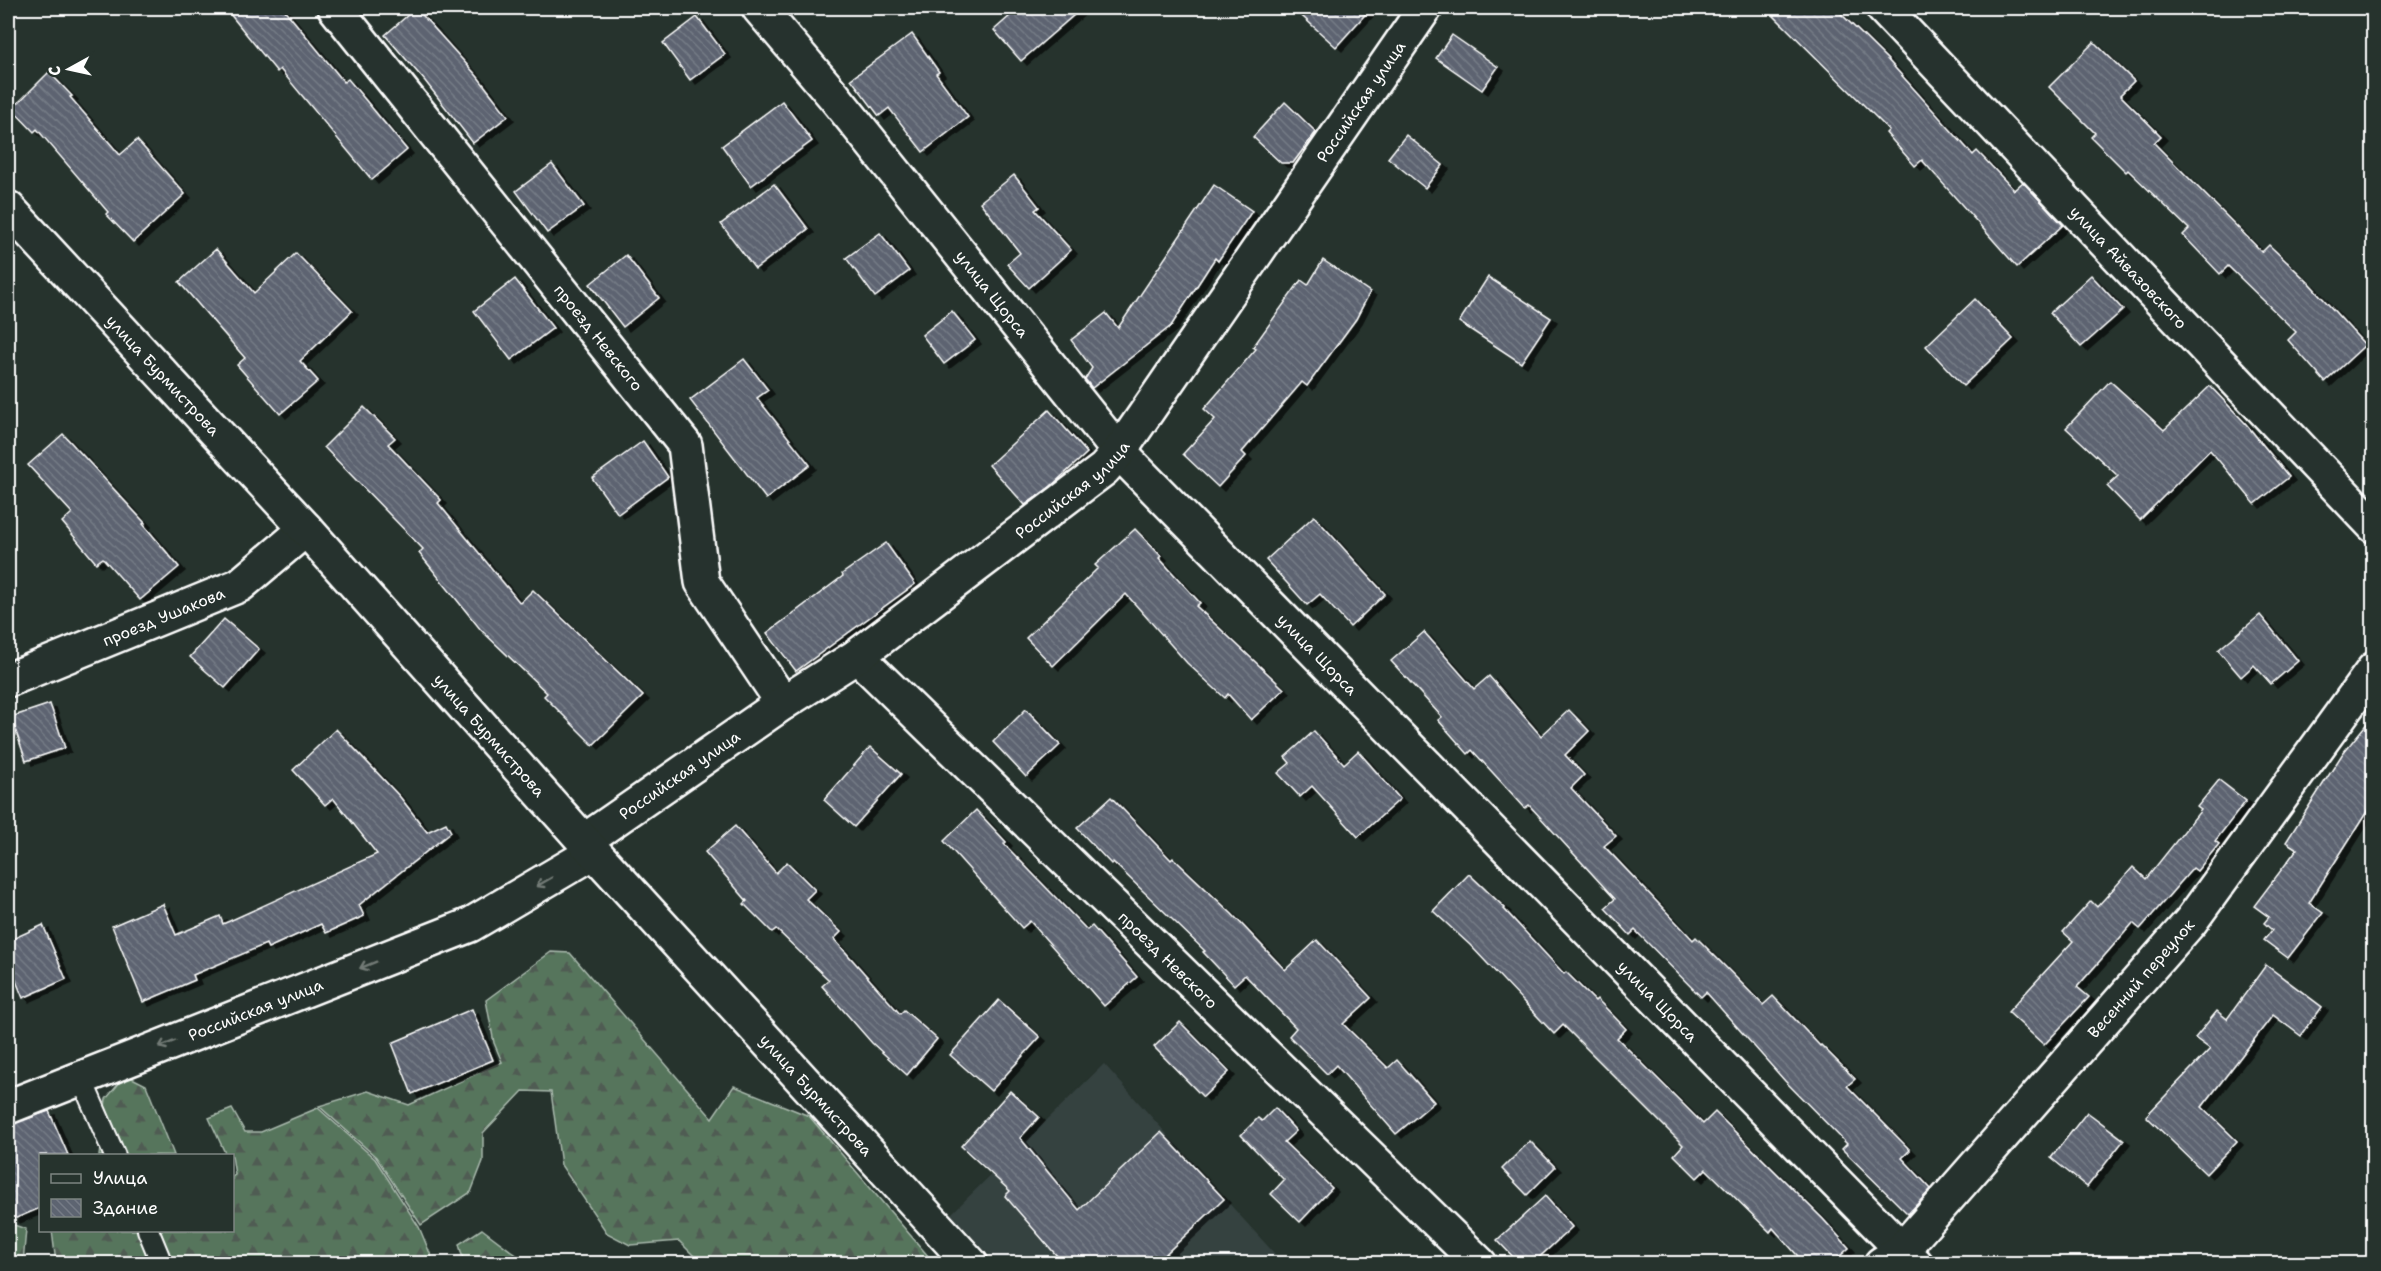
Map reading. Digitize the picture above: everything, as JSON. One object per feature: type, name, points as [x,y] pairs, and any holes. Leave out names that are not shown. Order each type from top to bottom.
[{"type":"street","name":"проезд Невского","points":[[335,8],[685,445],[702,582],[783,703]]},
{"type":"street","name":"улица Щорса","points":[[759,8],[834,96],[1119,452],[1899,1259]]},
{"type":"street","name":"Российская улица","points":[[8,1107],[470,925],[589,847],[783,703],[857,656],[1104,469],[1119,452],[1425,8]]},
{"type":"street","name":"улица Айвазовского","points":[[1883,8],[2373,526]]},
{"type":"street","name":"улица Бурмистрова","points":[[8,208],[306,529],[589,847],[971,1263]]},
{"type":"street","name":"проезд Ушакова","points":[[8,680],[240,585],[306,529]]},
{"type":"street","name":"проезд Невского","points":[[857,656],[1480,1263]]},
{"type":"street","name":"Весенний переулок","points":[[1899,1259],[2191,921],[2373,669]]},
{"type":"lane","points":[[81,1078],[115,1154]]},
{"type":"lane","points":[[149,1232],[162,1263]]},
{"type":"shaded area","points":[[1104,1064],[1283,1263],[997,1263],[951,1214]]},
{"type":"green space","points":[[551,952],[570,953],[712,1118],[734,1086],[809,1116],[934,1263],[701,1263],[679,1241],[630,1245],[607,1233],[561,1165],[551,1092],[523,1091],[483,1133],[483,1161],[471,1192],[421,1225],[376,1157],[319,1106],[368,1091],[409,1105],[502,1062],[494,1043],[486,1000]]},
{"type":"green space","points":[[126,1075],[146,1085],[174,1154],[99,1154],[106,1099]]},
{"type":"green space","points":[[318,1108],[375,1159],[419,1227],[434,1263],[56,1263],[52,1232],[234,1232],[234,1154],[226,1154],[209,1118],[232,1109],[245,1132],[261,1132]]},
{"type":"green space","points":[[8,1223],[26,1229],[23,1263],[8,1263]]},
{"type":"green space","points":[[482,1229],[527,1263],[464,1263],[459,1244]]},
{"type":"building","points":[[225,8],[283,8],[344,82],[348,79],[407,150],[372,180],[280,69],[277,72]]},
{"type":"building","points":[[416,8],[477,76],[508,116],[473,143],[425,81],[385,35]]},
{"type":"building","points":[[1019,8],[1082,8],[1021,61],[994,30]]},
{"type":"building","points":[[1293,8],[1371,8],[1336,47]]},
{"type":"building","points":[[1766,8],[1835,8],[1887,59],[1973,155],[1977,151],[2014,190],[2023,182],[2063,225],[2017,267],[1922,160],[1915,166],[1886,133],[1889,130]]},
{"type":"building","points":[[697,17],[725,54],[690,80],[663,43]]},
{"type":"building","points":[[912,34],[939,72],[936,74],[968,117],[923,152],[889,108],[879,116],[851,79]]},
{"type":"building","points":[[1452,35],[1498,67],[1482,90],[1436,58]]},
{"type":"building","points":[[2094,42],[2134,81],[2120,95],[2161,136],[2154,143],[2262,252],[2269,245],[2308,282],[2365,345],[2325,382],[2288,340],[2296,332],[2228,266],[2220,274],[2183,235],[2189,229],[2091,137],[2095,133],[2049,87]]},
{"type":"building","points":[[49,72],[72,96],[70,97],[120,155],[137,140],[185,194],[133,242],[106,214],[108,212],[37,129],[34,132],[12,109]]},
{"type":"building","points":[[782,101],[812,141],[751,186],[722,146]]},
{"type":"building","points":[[1285,102],[1316,132],[1293,163],[1281,163],[1253,137]]},
{"type":"building","points":[[1406,135],[1443,165],[1425,188],[1388,158]]},
{"type":"building","points":[[552,164],[584,206],[547,233],[516,191]]},
{"type":"building","points":[[1014,175],[1039,207],[1035,210],[1071,250],[1029,288],[1007,264],[1020,253],[980,202]]},
{"type":"building","points":[[774,184],[808,229],[755,269],[721,224]]},
{"type":"building","points":[[1214,185],[1252,211],[1218,261],[1215,258],[1171,326],[1092,388],[1085,379],[1092,368],[1071,340],[1106,313],[1118,328]]},
{"type":"building","points":[[880,233],[909,271],[875,297],[846,258]]},
{"type":"building","points":[[216,249],[254,293],[296,253],[352,311],[300,361],[318,381],[280,414],[237,365],[245,358],[179,282]]},
{"type":"building","points":[[626,255],[659,298],[623,327],[590,284]]},
{"type":"building","points":[[1323,260],[1370,292],[1356,319],[1307,386],[1302,382],[1242,452],[1246,456],[1218,487],[1183,454],[1215,419],[1204,409],[1256,349],[1253,347],[1301,280],[1308,285]]},
{"type":"building","points":[[2091,275],[2123,310],[2081,347],[2050,313]]},
{"type":"building","points":[[1488,277],[1551,318],[1521,363],[1459,322]]},
{"type":"building","points":[[515,279],[553,328],[511,360],[474,311]]},
{"type":"building","points":[[1975,299],[2013,339],[1963,386],[1926,346]]},
{"type":"building","points":[[952,311],[975,340],[944,364],[922,335]]},
{"type":"building","points":[[744,359],[768,390],[757,398],[810,465],[766,499],[690,400]]},
{"type":"building","points":[[2110,381],[2164,430],[2210,386],[2246,424],[2289,477],[2255,504],[2210,450],[2140,520],[2107,486],[2118,476],[2066,428]]},
{"type":"building","points":[[364,407],[395,438],[388,444],[441,500],[438,503],[520,603],[533,590],[643,696],[593,745],[544,696],[547,693],[481,630],[419,553],[423,549],[324,447]]},
{"type":"building","points":[[1049,410],[1087,453],[1050,487],[1025,505],[989,465]]},
{"type":"building","points":[[63,434],[145,523],[143,524],[179,567],[140,600],[103,558],[96,563],[62,522],[72,513],[28,465]]},
{"type":"building","points":[[643,441],[668,477],[618,514],[592,478]]},
{"type":"building","points":[[1314,516],[1385,594],[1350,627],[1320,594],[1307,605],[1266,560]]},
{"type":"building","points":[[1135,529],[1200,603],[1196,606],[1284,689],[1251,720],[1228,694],[1225,698],[1187,663],[1126,594],[1053,666],[1026,638],[1098,568],[1095,565]]},
{"type":"building","points":[[886,543],[915,584],[796,671],[767,633],[843,576],[842,574]]},
{"type":"building","points":[[2260,615],[2298,661],[2271,684],[2254,665],[2241,677],[2218,650]]},
{"type":"building","points":[[224,619],[259,649],[225,688],[190,657]]},
{"type":"building","points":[[1424,632],[1474,689],[1489,676],[1541,736],[1569,710],[1589,731],[1565,755],[1584,775],[1571,788],[1616,836],[1604,846],[1693,940],[1696,937],[1763,1005],[1773,996],[1855,1079],[1847,1086],[1910,1150],[1902,1158],[1931,1189],[1908,1214],[1842,1149],[1847,1144],[1785,1081],[1706,992],[1701,997],[1635,930],[1630,935],[1605,908],[1615,899],[1529,805],[1525,808],[1472,750],[1468,754],[1438,720],[1442,717],[1391,661]]},
{"type":"building","points":[[50,704],[65,748],[26,761],[11,717]]},
{"type":"building","points":[[1026,709],[1060,745],[1026,777],[993,742]]},
{"type":"building","points":[[2373,716],[2373,802],[2309,903],[2323,913],[2288,958],[2264,940],[2272,930],[2264,923],[2269,917],[2254,906],[2297,849],[2286,842],[2343,753]]},
{"type":"building","points":[[336,729],[400,797],[427,832],[446,823],[451,832],[359,905],[364,916],[326,933],[321,924],[268,948],[266,944],[193,975],[195,980],[143,1002],[112,926],[163,904],[176,935],[220,916],[223,924],[377,854],[333,798],[325,805],[293,770]]},
{"type":"building","points":[[1314,731],[1344,764],[1358,751],[1400,799],[1358,837],[1312,786],[1300,797],[1278,773],[1290,763],[1285,757]]},
{"type":"building","points":[[870,747],[901,774],[854,827],[824,800]]},
{"type":"building","points":[[2219,780],[2246,801],[2215,841],[2219,844],[2197,871],[2193,868],[2140,929],[2133,923],[2077,987],[2089,997],[2044,1045],[2008,1012],[2073,941],[2063,932],[2091,901],[2097,907],[2133,867],[2146,879],[2201,810],[2197,807]]},
{"type":"building","points":[[1111,797],[1171,860],[1173,858],[1232,914],[1285,970],[1317,940],[1371,998],[1343,1024],[1388,1068],[1397,1060],[1434,1102],[1396,1134],[1336,1065],[1327,1074],[1289,1036],[1296,1028],[1245,975],[1234,985],[1203,952],[1205,951],[1113,862],[1111,864],[1077,828]]},
{"type":"building","points":[[976,810],[1006,842],[1004,844],[1087,930],[1092,926],[1137,977],[1104,1006],[1030,921],[1022,928],[944,841]]},
{"type":"building","points":[[735,826],[776,873],[787,862],[815,890],[806,899],[841,932],[834,939],[900,1014],[904,1010],[937,1039],[907,1075],[872,1043],[822,986],[829,980],[776,929],[772,932],[744,904],[747,901],[705,852]]},
{"type":"building","points":[[1469,874],[1505,908],[1564,974],[1566,972],[1595,1001],[1597,999],[1626,1029],[1617,1038],[1703,1124],[1715,1112],[1823,1219],[1849,1248],[1832,1263],[1804,1263],[1773,1228],[1770,1232],[1706,1169],[1697,1178],[1674,1155],[1683,1145],[1563,1025],[1554,1034],[1470,945],[1433,911]]},
{"type":"building","points":[[43,925],[66,979],[23,998],[8,961],[8,941]]},
{"type":"building","points":[[2266,965],[2322,1007],[2301,1036],[2273,1015],[2202,1107],[2237,1141],[2206,1174],[2146,1116],[2210,1049],[2195,1038],[2217,1011],[2227,1019]]},
{"type":"building","points":[[999,1000],[1040,1037],[991,1091],[950,1055]]},
{"type":"building","points":[[472,1009],[493,1060],[412,1094],[392,1043]]},
{"type":"building","points":[[1180,1022],[1229,1072],[1203,1097],[1154,1047]]},
{"type":"building","points":[[1010,1091],[1039,1117],[1020,1138],[1079,1210],[1161,1132],[1224,1199],[1156,1263],[1063,1263],[1005,1196],[1010,1191],[961,1146]]},
{"type":"building","points":[[1275,1108],[1296,1131],[1284,1142],[1332,1188],[1300,1222],[1271,1194],[1284,1180],[1241,1135],[1258,1118],[1262,1121]]},
{"type":"building","points":[[49,1111],[68,1154],[39,1154],[39,1208],[14,1219],[8,1204],[8,1125]]},
{"type":"building","points":[[2087,1112],[2124,1140],[2087,1187],[2051,1158]]},
{"type":"building","points":[[1530,1141],[1555,1167],[1527,1195],[1502,1169]]},
{"type":"building","points":[[1545,1196],[1572,1227],[1533,1263],[1519,1263],[1497,1240]]}]
